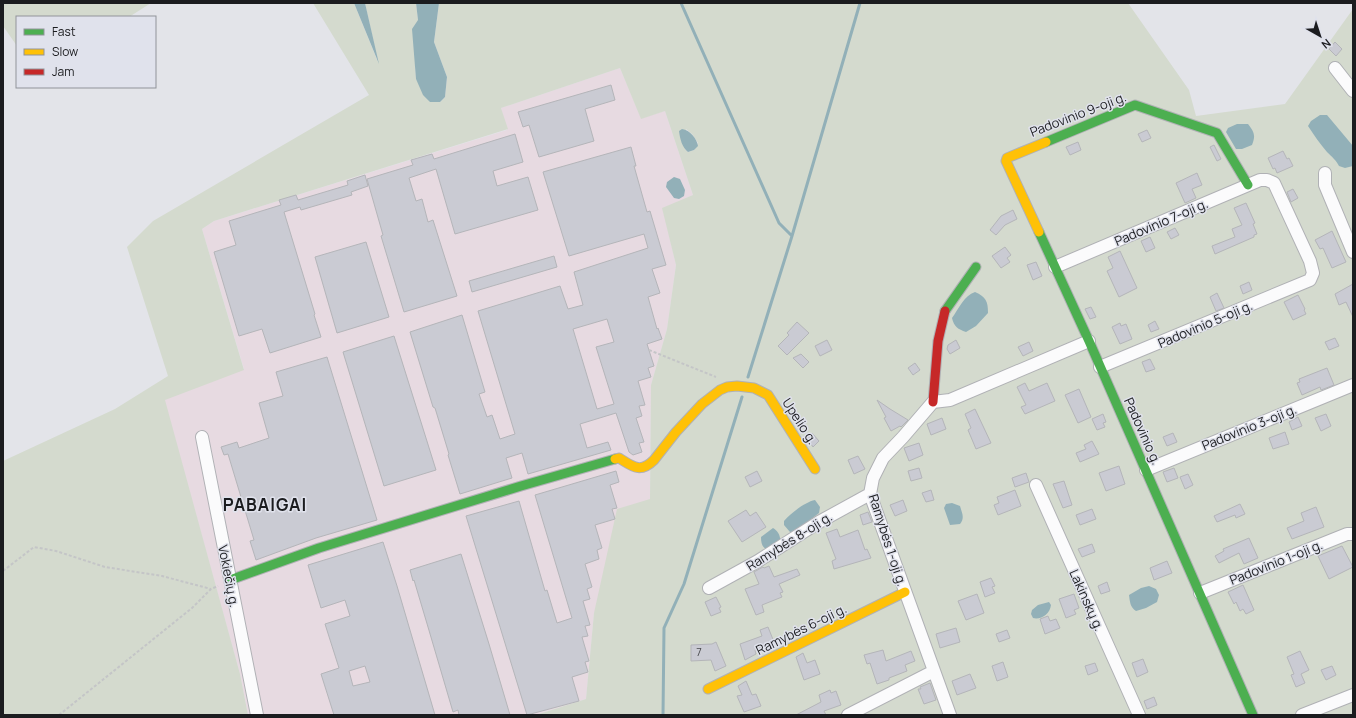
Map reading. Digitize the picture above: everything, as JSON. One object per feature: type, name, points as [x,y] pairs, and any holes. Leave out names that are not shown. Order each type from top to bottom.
[{"type":"street","points":[[1334,68],[1353,91]]},
{"type":"street","name":"Padovinio 9-oji g.","points":[[1007,158],[1135,105],[1217,133],[1248,185]]},
{"type":"street","name":"Padovinio g.","points":[[1007,158],[1006,161],[1089,341],[1254,715]]},
{"type":"street","points":[[1326,173],[1325,185],[1353,252]]},
{"type":"street","name":"Padovinio 7-oji g.","points":[[1055,267],[1260,180],[1267,180],[1274,184],[1310,261],[1313,273],[1310,280]]},
{"type":"street","points":[[976,267],[945,312],[938,341],[933,402],[950,400],[1089,341]]},
{"type":"street","name":"Padovinio 5-oji g.","points":[[1100,367],[1310,280]]},
{"type":"street","name":"Upelio g.","points":[[726,387],[736,385],[761,391],[768,395],[815,469]]},
{"type":"street","name":"Padovinio 3-oji g.","points":[[1146,470],[1353,385]]},
{"type":"street","points":[[230,580],[319,548],[521,486],[619,458],[634,468],[648,466],[667,442],[699,408],[716,392],[726,387]]},
{"type":"street","name":"Ramybės 1-oji g.","points":[[933,402],[883,458],[873,478],[870,494],[950,715]]},
{"type":"street","name":"Vokiečių g.","points":[[202,437],[257,715]]},
{"type":"street","name":"Lakinskų g.","points":[[1036,485],[1139,715]]},
{"type":"street","name":"Ramybės 8-oji g.","points":[[709,588],[758,561],[818,522],[870,494]]},
{"type":"street","name":"Padovinio 1-oji g.","points":[[1200,593],[1347,534],[1353,534]]},
{"type":"street","name":"Ramybės 6-oji g.","points":[[708,689],[906,592]]},
{"type":"street","points":[[848,715],[934,671]]},
{"type":"street","points":[[1302,715],[1353,695]]},
{"type":"path","points":[[649,350],[722,380],[726,387]]},
{"type":"path","points":[[3,571],[34,547],[56,551],[105,568],[162,576],[211,589]]},
{"type":"path","points":[[59,715],[192,608],[211,589],[230,580]]},
{"type":"shaded area","points":[[3,3],[151,3],[131,16],[16,16],[16,45],[3,26]]},
{"type":"shaded area","points":[[313,3],[354,3],[378,62],[365,3],[416,3],[418,20],[415,62],[416,79],[430,102],[440,102],[445,97],[447,77],[434,42],[439,3],[1128,3],[1189,90],[1196,116],[1285,104],[1353,9],[1353,715],[536,715],[586,699],[594,613],[617,509],[650,499],[651,385],[667,329],[676,265],[662,208],[693,195],[665,111],[641,119],[620,68],[501,108],[508,129],[214,221],[202,229],[244,370],[165,400],[240,674],[248,715],[3,715],[3,461],[115,409],[168,376],[127,247],[153,221],[369,95]],"holes":[[[686,129],[692,134],[698,143],[694,150],[688,152],[685,149]]]},
{"type":"shaded area","points":[[620,68],[641,118],[665,111],[693,195],[663,209],[676,265],[667,329],[651,385],[650,499],[594,613],[586,699],[536,715],[248,715],[240,674],[164,399],[244,369],[202,229],[214,221],[507,130],[501,108]]},
{"type":"water","points":[[354,3],[365,3],[379,64]]},
{"type":"water","points":[[416,3],[439,3],[434,42],[447,77],[445,97],[440,102],[430,102],[423,95],[416,79],[412,29],[418,20]]},
{"type":"water","points":[[1320,115],[1327,115],[1353,146],[1353,166],[1345,168],[1339,166],[1308,126],[1311,121]]},
{"type":"water","points":[[1237,124],[1248,124],[1254,136],[1252,145],[1242,149],[1236,149],[1226,132],[1228,128]]},
{"type":"water","points":[[682,129],[693,135],[698,146],[694,150],[688,152],[683,145],[679,131]]},
{"type":"water","points":[[674,177],[680,179],[685,190],[684,196],[679,199],[674,198],[666,187],[667,182]]},
{"type":"water","points":[[975,292],[986,300],[988,305],[988,313],[976,326],[966,332],[954,324],[952,318],[965,299]]},
{"type":"water","points":[[815,500],[820,507],[819,513],[796,531],[790,532],[784,525],[784,521],[798,508]]},
{"type":"water","points":[[952,503],[960,506],[963,518],[960,524],[950,525],[944,508],[946,504]]},
{"type":"water","points":[[773,528],[779,534],[780,542],[767,550],[762,545],[761,537]]},
{"type":"water","points":[[1149,586],[1156,589],[1159,595],[1157,602],[1136,611],[1131,606],[1129,595],[1141,588]]},
{"type":"water","points":[[1049,602],[1051,605],[1045,616],[1033,618],[1031,614],[1032,610],[1038,605]]},
{"type":"building","points":[[1335,42],[1342,49],[1336,56],[1329,49]]},
{"type":"building","points":[[611,85],[615,100],[585,109],[594,141],[539,157],[529,125],[523,127],[518,112]]},
{"type":"building","points":[[1147,130],[1151,138],[1142,142],[1138,134]]},
{"type":"building","points":[[515,134],[523,162],[493,171],[497,186],[528,177],[538,210],[455,234],[436,169],[409,178],[416,201],[422,199],[428,222],[433,220],[457,296],[404,312],[381,236],[383,235],[367,179],[413,165],[411,160],[432,154],[434,159]]},
{"type":"building","points":[[1078,142],[1081,150],[1070,155],[1066,147]]},
{"type":"building","points":[[1214,145],[1221,159],[1217,161],[1210,147]]},
{"type":"building","points":[[631,147],[636,166],[634,166],[647,212],[650,211],[666,265],[652,269],[660,293],[648,297],[657,329],[658,328],[662,339],[647,344],[654,366],[648,368],[651,377],[638,381],[645,405],[639,406],[642,416],[636,418],[644,442],[639,443],[642,452],[633,455],[629,452],[616,413],[580,424],[587,448],[608,442],[611,450],[528,474],[522,453],[506,458],[512,478],[460,494],[435,408],[433,407],[410,332],[462,315],[485,392],[479,394],[487,417],[492,415],[500,439],[515,434],[478,311],[560,286],[568,309],[583,305],[574,272],[648,248],[644,234],[569,256],[543,172]],"holes":[[[607,319],[614,342],[596,347],[614,404],[597,409],[573,329]]]},
{"type":"building","points":[[1283,151],[1293,166],[1277,173],[1275,168],[1273,169],[1268,158]]},
{"type":"building","points":[[1197,173],[1202,185],[1192,189],[1196,198],[1185,203],[1176,183]]},
{"type":"building","points":[[365,175],[368,186],[351,192],[352,195],[301,210],[300,207],[284,212],[321,337],[270,353],[262,329],[239,336],[214,252],[236,245],[229,221],[281,205],[279,200],[296,195],[298,200],[348,185],[347,181]]},
{"type":"building","points":[[1293,189],[1298,198],[1291,202],[1287,192]]},
{"type":"building","points":[[1246,203],[1255,223],[1253,224],[1257,234],[1254,235],[1254,237],[1215,254],[1212,246],[1235,237],[1232,229],[1242,225],[1234,208]]},
{"type":"building","points":[[1013,210],[1017,219],[1005,225],[996,235],[990,230],[1001,216]]},
{"type":"building","points":[[1175,228],[1179,235],[1171,239],[1167,232]]},
{"type":"building","points":[[1332,231],[1346,262],[1332,268],[1323,248],[1320,249],[1315,240]]},
{"type":"building","points":[[1150,237],[1155,248],[1146,252],[1141,241]]},
{"type":"building","points":[[366,242],[389,317],[337,333],[315,257]]},
{"type":"building","points":[[1005,247],[1011,255],[1007,258],[1010,262],[1001,268],[992,256]]},
{"type":"building","points":[[1120,251],[1137,288],[1119,297],[1107,271],[1113,268],[1108,257]]},
{"type":"building","points":[[554,256],[557,267],[472,292],[469,281]]},
{"type":"building","points":[[1036,262],[1042,276],[1033,280],[1027,265]]},
{"type":"building","points":[[1249,282],[1252,290],[1243,294],[1240,286]]},
{"type":"building","points":[[1353,284],[1353,317],[1346,302],[1339,305],[1335,294]]},
{"type":"building","points":[[1217,293],[1224,308],[1216,311],[1210,297]]},
{"type":"building","points":[[1298,295],[1306,314],[1293,320],[1284,302]]},
{"type":"building","points":[[1091,307],[1096,317],[1090,319],[1085,309]]},
{"type":"building","points":[[1155,321],[1159,329],[1151,332],[1148,325]]},
{"type":"building","points":[[797,322],[809,333],[787,355],[778,346],[789,335],[787,333]]},
{"type":"building","points":[[1120,323],[1121,326],[1126,324],[1132,339],[1120,344],[1112,327]]},
{"type":"building","points":[[394,336],[436,470],[384,486],[343,352]]},
{"type":"building","points":[[1335,338],[1339,346],[1329,350],[1325,342]]},
{"type":"building","points":[[827,340],[832,350],[820,356],[815,346]]},
{"type":"building","points":[[956,340],[960,348],[950,354],[947,349],[948,345]]},
{"type":"building","points":[[1029,342],[1033,351],[1023,356],[1018,347]]},
{"type":"building","points":[[801,354],[809,362],[803,368],[793,358]]},
{"type":"building","points":[[327,357],[377,520],[316,538],[256,560],[250,541],[254,540],[228,454],[224,455],[221,447],[237,442],[239,448],[269,438],[259,403],[283,396],[276,372]]},
{"type":"building","points":[[1150,359],[1155,369],[1146,372],[1142,362]]},
{"type":"building","points":[[915,363],[920,370],[913,375],[908,368]]},
{"type":"building","points":[[1327,368],[1334,385],[1321,390],[1320,387],[1302,395],[1297,383],[1300,382],[1299,379]]},
{"type":"building","points":[[1025,383],[1029,391],[1047,383],[1055,401],[1025,414],[1021,407],[1026,405],[1017,387]]},
{"type":"building","points":[[1079,389],[1091,417],[1078,423],[1065,395]]},
{"type":"building","points":[[877,400],[908,420],[901,427],[900,426],[891,431],[884,418],[886,417]]},
{"type":"building","points":[[975,409],[991,443],[976,449],[968,430],[971,428],[965,414]]},
{"type":"building","points":[[1103,414],[1106,422],[1103,423],[1105,427],[1097,430],[1092,419]]},
{"type":"building","points":[[1326,414],[1331,426],[1321,431],[1315,418]]},
{"type":"building","points":[[1298,417],[1302,426],[1292,430],[1289,422]]},
{"type":"building","points":[[942,418],[946,429],[931,435],[927,424]]},
{"type":"building","points":[[1285,432],[1289,444],[1273,449],[1269,438]]},
{"type":"building","points":[[812,433],[819,441],[813,447],[807,438]]},
{"type":"building","points":[[1173,433],[1177,442],[1167,446],[1163,437]]},
{"type":"building","points":[[1092,441],[1099,454],[1080,462],[1076,453],[1086,449],[1084,445]]},
{"type":"building","points":[[919,443],[923,455],[909,461],[904,448]]},
{"type":"building","points":[[858,456],[865,469],[854,474],[848,460]]},
{"type":"building","points":[[1119,466],[1125,484],[1106,491],[1099,473]]},
{"type":"building","points":[[919,468],[922,478],[911,481],[908,471]]},
{"type":"building","points":[[1174,468],[1178,478],[1167,482],[1163,472]]},
{"type":"building","points":[[616,471],[619,482],[610,485],[617,508],[612,509],[615,519],[595,525],[602,548],[597,550],[599,559],[585,564],[592,587],[587,589],[590,599],[583,601],[590,625],[585,626],[588,636],[582,637],[589,661],[585,662],[588,672],[572,677],[579,701],[527,715],[466,516],[519,501],[545,591],[547,590],[557,623],[572,618],[535,495]]},
{"type":"building","points":[[757,471],[762,481],[750,487],[745,477]]},
{"type":"building","points":[[1026,473],[1029,482],[1015,487],[1012,478]]},
{"type":"building","points":[[1188,474],[1193,485],[1185,489],[1180,477]]},
{"type":"building","points":[[1064,481],[1072,505],[1063,508],[1053,484]]},
{"type":"building","points":[[931,490],[934,500],[926,502],[922,493]]},
{"type":"building","points":[[1015,490],[1021,506],[998,515],[994,505],[999,503],[997,497]]},
{"type":"building","points":[[903,500],[907,511],[895,516],[890,505]]},
{"type":"building","points":[[1240,504],[1245,514],[1236,518],[1235,515],[1217,522],[1214,516]]},
{"type":"building","points":[[1316,507],[1324,527],[1292,539],[1287,528],[1304,521],[1301,513]]},
{"type":"building","points":[[1092,509],[1096,519],[1080,525],[1076,515]]},
{"type":"building","points":[[746,510],[750,516],[756,512],[766,527],[742,542],[728,521]]},
{"type":"building","points":[[868,512],[872,522],[863,525],[860,515]]},
{"type":"building","points":[[837,529],[840,537],[858,530],[865,550],[867,549],[871,558],[834,569],[832,561],[836,559],[826,533]]},
{"type":"building","points":[[1249,538],[1258,558],[1244,564],[1239,553],[1219,563],[1215,556],[1224,551],[1223,549]]},
{"type":"building","points":[[383,542],[435,715],[334,715],[321,674],[339,668],[325,624],[350,616],[345,600],[321,608],[308,565]],"holes":[[[365,666],[370,682],[353,686],[349,671]]]},
{"type":"building","points":[[1092,544],[1095,552],[1082,557],[1078,549]]},
{"type":"building","points":[[1342,546],[1353,567],[1329,579],[1318,556]]},
{"type":"building","points":[[461,554],[510,715],[459,715],[458,710],[453,712],[414,580],[413,581],[410,570]]},
{"type":"building","points":[[1167,561],[1172,573],[1154,580],[1150,568]]},
{"type":"building","points":[[769,566],[774,577],[797,569],[800,575],[779,584],[783,592],[780,593],[782,597],[762,605],[764,612],[756,615],[745,589],[759,584],[754,572],[763,567]]},
{"type":"building","points":[[991,578],[995,586],[992,587],[995,593],[985,597],[980,582]]},
{"type":"building","points":[[1107,582],[1110,591],[1101,594],[1098,586]]},
{"type":"building","points":[[1243,585],[1254,610],[1246,614],[1243,609],[1240,611],[1236,602],[1234,604],[1228,592]]},
{"type":"building","points":[[977,594],[984,613],[966,620],[958,601]]},
{"type":"building","points":[[1074,594],[1079,608],[1074,610],[1076,614],[1066,618],[1059,599]]},
{"type":"building","points":[[716,597],[721,607],[719,608],[721,612],[711,616],[705,602]]},
{"type":"building","points":[[1048,616],[1050,621],[1056,619],[1060,628],[1045,634],[1040,619]]},
{"type":"building","points":[[768,627],[774,642],[755,650],[756,654],[745,660],[740,644],[762,636],[760,630]]},
{"type":"building","points":[[956,628],[960,642],[940,648],[936,634]]},
{"type":"building","points":[[1007,630],[1010,638],[999,642],[996,634]]},
{"type":"building","points":[[716,642],[726,666],[715,671],[711,660],[691,661],[691,645],[712,644]]},
{"type":"building","points":[[883,650],[886,661],[911,651],[915,661],[905,665],[907,671],[877,684],[870,663],[867,664],[864,655]]},
{"type":"building","points":[[1300,651],[1309,670],[1301,674],[1305,683],[1296,687],[1291,675],[1294,674],[1287,657]]},
{"type":"building","points":[[803,653],[807,663],[815,660],[820,674],[804,680],[796,657]]},
{"type":"building","points":[[1143,659],[1148,672],[1137,677],[1132,663]]},
{"type":"building","points":[[1003,662],[1008,677],[997,681],[992,666]]},
{"type":"building","points":[[1095,663],[1098,671],[1088,675],[1085,666]]},
{"type":"building","points":[[1332,666],[1336,675],[1326,680],[1321,670]]},
{"type":"building","points":[[970,674],[976,688],[957,695],[952,681]]},
{"type":"building","points":[[746,681],[752,695],[756,694],[761,706],[744,712],[737,696],[742,695],[738,686]]},
{"type":"building","points":[[930,683],[936,700],[924,704],[918,689],[921,689],[920,687]]},
{"type":"building","points":[[830,690],[831,693],[836,691],[841,705],[824,711],[826,715],[796,715],[821,702],[819,695]]},
{"type":"building","points":[[1154,697],[1157,705],[1147,709],[1144,701]]},
{"type":"waterway","points":[[681,3],[779,223],[792,236]]},
{"type":"waterway","points":[[748,377],[792,236],[860,3]]},
{"type":"waterway","points":[[663,715],[664,628],[684,584],[742,397]]},
{"type":"traffic: fast","points":[[1046,142],[1135,105],[1217,133],[1248,185]]},
{"type":"traffic: fast","points":[[1039,232],[1089,341],[1253,715]]},
{"type":"traffic: fast","points":[[945,311],[976,267]]},
{"type":"traffic: fast","points":[[230,580],[319,548],[521,486],[615,459]]},
{"type":"traffic: slow","points":[[1039,232],[1006,161],[1007,158],[1046,142]]},
{"type":"traffic: slow","points":[[615,459],[619,458],[632,466],[640,468],[644,467],[654,460],[676,432],[702,404],[720,390],[727,387],[737,386],[754,388],[768,395],[815,469]]},
{"type":"traffic: slow","points":[[708,689],[905,592]]},
{"type":"traffic: jam","points":[[933,402],[938,341],[945,311]]},
{"type":"district","name":"PABAIGAI","points":[[265,505]]}]
